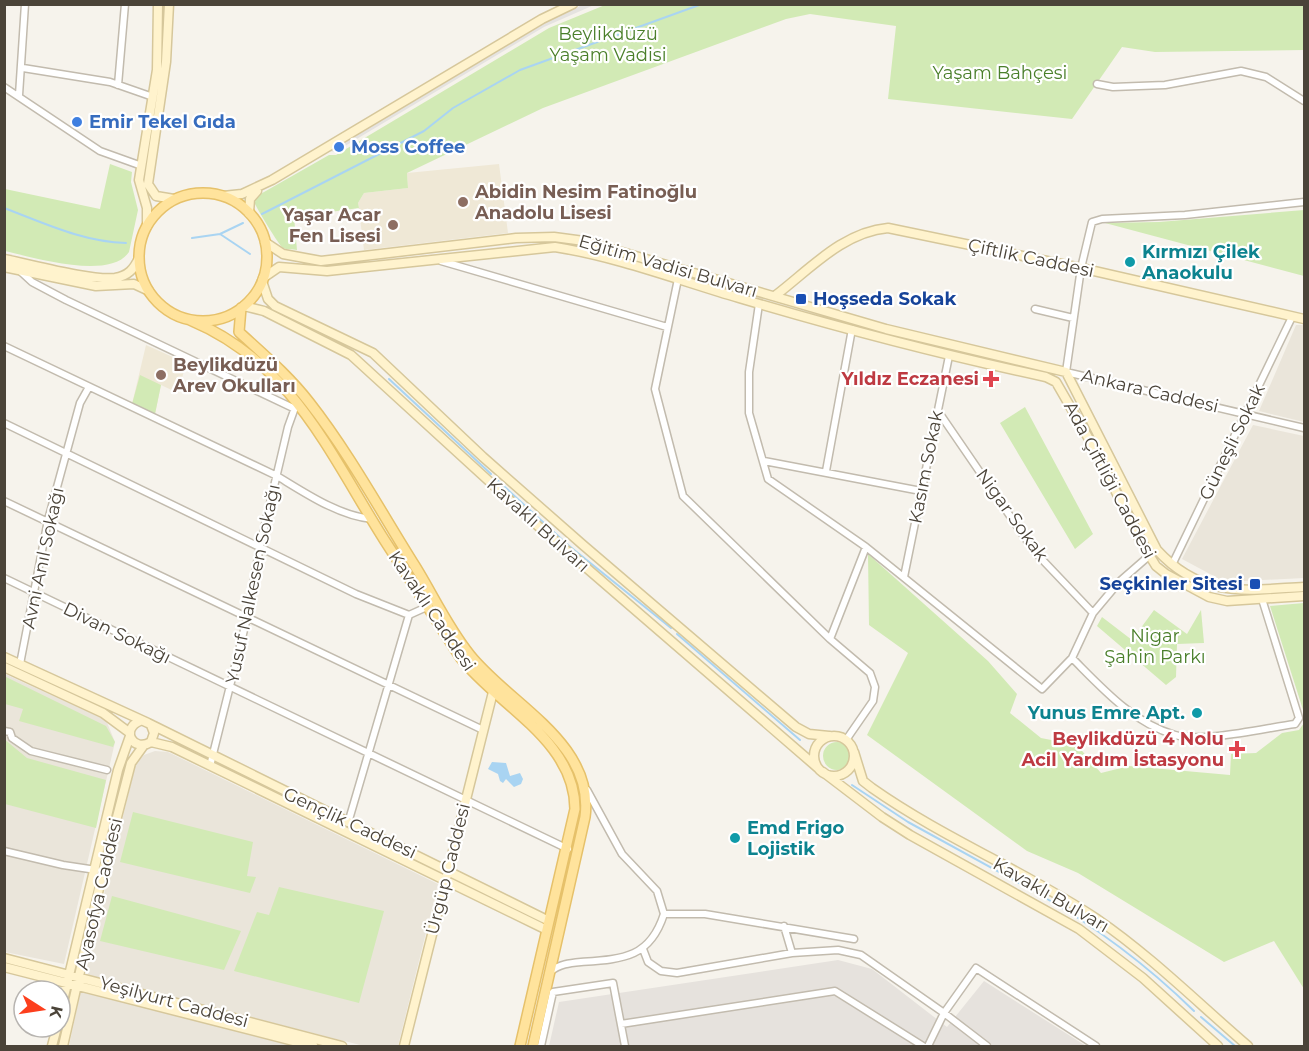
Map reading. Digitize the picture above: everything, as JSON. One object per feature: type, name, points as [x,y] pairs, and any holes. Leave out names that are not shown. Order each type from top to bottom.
[{"type":"main road","points":[[147,226],[147,208],[139,186],[140,165],[157,70],[158,4]]},
{"type":"main road","points":[[169,4],[166,62],[148,184],[156,196],[174,199],[198,193],[223,196],[242,194],[272,180],[542,19],[573,4]]},
{"type":"main road","points":[[249,213],[251,196],[272,180]]},
{"type":"main road","points":[[4,267],[96,286],[134,284],[148,291],[166,309],[190,320],[222,318],[242,307],[263,279],[266,256],[265,242],[249,213],[223,196]]},
{"type":"main road","points":[[148,291],[141,273],[139,258],[141,242],[154,215],[174,199]]},
{"type":"main road","name":"Çiftlik Caddesi","points":[[776,295],[848,239],[875,229],[895,228],[1305,319]]},
{"type":"main road","name":"Eğitim Vadisi Bulvarı","points":[[265,242],[283,254],[321,261],[516,238],[554,237],[584,241],[762,293],[776,295],[886,329],[1066,372]]},
{"type":"main road","name":"Eğitim Vadisi Bulvarı","points":[[263,279],[279,267],[327,271],[555,247],[590,253],[759,304],[949,356],[1046,377],[1056,382]]},
{"type":"main road","points":[[4,259],[101,278],[126,274],[135,267],[139,258]]},
{"type":"main road","name":"Kavaklı Bulvarı","points":[[263,279],[268,299],[275,306],[363,347],[379,358],[483,457],[796,727],[809,734],[846,740],[854,752],[863,781],[936,828],[1097,919],[1158,968],[1248,1047]]},
{"type":"main road","points":[[759,304],[762,293]]},
{"type":"main road","name":"Kavaklı Bulvarı","points":[[242,307],[264,311],[351,355],[546,533],[821,770],[901,829],[1079,929],[1143,978],[1218,1047]]},
{"type":"main road","name":"Kavaklı Caddesi","points":[[242,307],[238,332],[282,372],[326,425],[461,644],[495,683],[561,742],[575,763],[587,790],[585,818],[532,1047]]},
{"type":"main road","name":"Kavaklı Caddesi","points":[[190,320],[222,333],[265,367],[295,405],[372,519],[460,657],[556,752],[569,773],[575,789],[575,809],[568,849],[520,1047]]},
{"type":"main road","name":"Ada Çiftliği Caddesi","points":[[1066,372],[1153,553],[1166,574],[1209,597],[1227,602],[1305,596]]},
{"type":"main road","name":"Ada Çiftliği Caddesi","points":[[1056,382],[1097,453],[1137,535],[1153,553],[1211,587],[1228,590],[1305,587]]},
{"type":"main road","points":[[4,657],[151,725],[154,733],[148,743],[133,742],[130,734],[103,713],[4,667]]},
{"type":"main road","name":"Ürgüp Caddesi","points":[[404,1047],[493,692]]},
{"type":"main road","points":[[130,734],[133,724],[140,721]]},
{"type":"main road","name":"Gençlik Caddesi","points":[[151,725],[348,823],[448,869],[548,925]]},
{"type":"main road","name":"Ayasofya Caddesi","points":[[68,978],[118,770],[130,734]]},
{"type":"main road","points":[[829,736],[822,739],[815,750],[821,770],[836,776],[847,771],[852,766],[854,752]]},
{"type":"main road","name":"Ayasofya Caddesi","points":[[63,1047],[103,871],[131,763],[148,743]]},
{"type":"main road","name":"Gençlik Caddesi","points":[[148,743],[172,747],[445,879],[548,925]]},
{"type":"main road","name":"Yeşilyurt Caddesi","points":[[4,958],[78,981],[227,1021],[342,1047]]},
{"type":"main road","name":"Yeşilyurt Caddesi","points":[[4,967],[68,978]]},
{"type":"main road","name":"Yeşilyurt Caddesi","points":[[251,1027],[313,1047]]},
{"type":"street","points":[[19,95],[25,4]]},
{"type":"street","points":[[118,85],[124,4]]},
{"type":"street","points":[[22,68],[118,85],[153,97]]},
{"type":"street","points":[[1098,84],[1113,87],[1165,85],[1241,70],[1266,77],[1305,101]]},
{"type":"street","points":[[4,87],[99,151],[140,165]]},
{"type":"street","points":[[1056,382],[1066,372],[1081,268],[1089,228],[1096,219],[1185,215],[1305,201]]},
{"type":"street","points":[[434,260],[580,299],[667,327]]},
{"type":"street","points":[[18,270],[32,282],[76,305],[295,405]]},
{"type":"street","points":[[678,279],[654,390],[685,500],[831,639],[870,673],[875,687],[873,701],[846,740]]},
{"type":"street","points":[[759,304],[749,372],[748,413],[768,479],[866,547],[1042,689],[1072,658],[1093,613],[1119,582],[1153,553]]},
{"type":"street","points":[[1035,309],[1073,318]]},
{"type":"street","name":"Güneşli Sokak","points":[[1172,565],[1292,317]]},
{"type":"street","points":[[826,471],[852,329]]},
{"type":"street","points":[[4,346],[277,476],[308,495],[343,511],[372,519]]},
{"type":"street","name":"Kasım Sokak","points":[[904,577],[949,356]]},
{"type":"street","name":"Ankara Caddesi","points":[[1066,372],[1305,428]]},
{"type":"street","name":"Avni Anıl Sokağı","points":[[20,664],[36,594],[48,520],[80,403],[89,387]]},
{"type":"street","name":"Yusuf Nalkesen Sokağı","points":[[210,766],[247,618],[260,546],[295,405]]},
{"type":"street","name":"Nigar Sokak","points":[[938,411],[1034,551],[1093,613]]},
{"type":"street","points":[[4,423],[67,451],[356,594],[410,615],[429,606]]},
{"type":"street","points":[[764,461],[826,471],[921,491]]},
{"type":"street","points":[[4,501],[48,520],[483,730]]},
{"type":"street","points":[[831,639],[866,547]]},
{"type":"street","name":"Divan Sokağı","points":[[4,578],[568,849]]},
{"type":"street","points":[[1072,658],[1137,717],[1176,735],[1217,735],[1295,724],[1299,718],[1262,599]]},
{"type":"street","points":[[348,823],[371,753],[388,686],[410,615]]},
{"type":"street","points":[[4,731],[10,732],[12,738],[31,751],[107,770]]},
{"type":"street","points":[[549,973],[568,963],[632,955],[643,949],[659,929],[664,914],[657,891],[622,854],[587,790]]},
{"type":"street","points":[[4,851],[63,865],[103,871]]},
{"type":"street","points":[[664,914],[705,914],[854,939]]},
{"type":"street","points":[[784,926],[792,952]]},
{"type":"street","points":[[643,949],[648,962],[669,973],[792,952],[838,950],[861,955],[944,1013],[987,1047]]},
{"type":"street","points":[[928,1047],[944,1013],[975,968],[1096,1047]]},
{"type":"street","points":[[541,1047],[553,992],[613,983],[625,1047]]},
{"type":"street","points":[[621,1024],[835,991],[923,1047]]},
{"type":"shaded area","points":[[582,5],[594,5],[544,27],[335,152],[329,151],[537,26]]},
{"type":"shaded area","points":[[499,164],[508,233],[364,250],[358,203],[364,193],[408,188],[407,173]]},
{"type":"shaded area","points":[[1296,325],[1304,325],[1304,422],[1259,411]]},
{"type":"shaded area","name":"Beylikdüzü Arev Okulları","points":[[146,345],[186,363],[178,393],[161,385],[155,414],[132,404]]},
{"type":"shaded area","points":[[1253,425],[1304,436],[1304,578],[1225,582],[1182,559]]},
{"type":"shaded area","points":[[5,674],[106,720],[115,742],[64,964],[5,952]]},
{"type":"shaded area","points":[[155,751],[168,752],[438,884],[398,1046],[364,1046],[89,976],[86,968],[136,763],[144,755]]},
{"type":"shaded area","points":[[838,960],[872,969],[947,1027],[984,981],[1086,1046],[549,1046],[559,1002]]},
{"type":"shaded area","points":[[81,990],[297,1046],[69,1046]]},
{"type":"green space","name":"Beylikdüzü Yaşam Vadisi","points":[[605,5],[1304,5],[1304,50],[1155,52],[1122,47],[1072,119],[888,99],[896,26],[810,14],[786,19],[543,108],[407,173],[408,188],[364,193],[358,203],[359,208],[294,217],[297,250],[285,249],[281,246],[254,202],[257,196],[329,155],[336,155],[549,28]]},
{"type":"green space","points":[[110,164],[132,172],[131,182],[138,210],[129,252],[119,261],[105,265],[70,265],[5,251],[5,189],[100,209]]},
{"type":"green space","points":[[1304,210],[1304,276],[1105,223],[1159,222]]},
{"type":"green space","points":[[140,375],[161,385],[155,414],[132,404]]},
{"type":"green space","points":[[1025,407],[1093,534],[1075,549],[1000,423]]},
{"type":"green space","points":[[868,554],[988,661],[1017,694],[1010,713],[1041,738],[1077,745],[1101,773],[1129,766],[1230,775],[1231,754],[1256,753],[1282,733],[1299,730],[1304,723],[1304,989],[1274,941],[1224,962],[1078,873],[1027,851],[867,735],[908,653],[869,625]]},
{"type":"green space","points":[[1304,603],[1304,713],[1270,606]]},
{"type":"green space","name":"Nigar Şahin Parkı","points":[[1154,610],[1187,634],[1201,610],[1204,643],[1177,644],[1176,677],[1166,685],[1097,626],[1102,617],[1132,640]]},
{"type":"green space","points":[[4,676],[106,726],[115,742],[113,747],[19,721],[23,709],[5,704]]},
{"type":"green space","points":[[4,739],[27,758],[106,780],[96,828],[5,804]]},
{"type":"green space","points":[[837,742],[847,746],[851,756],[847,766],[837,770],[827,766],[823,756],[827,746]]},
{"type":"green space","points":[[133,812],[253,842],[247,876],[256,877],[250,893],[120,862]]},
{"type":"green space","points":[[279,887],[384,911],[359,1003],[234,971],[257,912],[269,915]]},
{"type":"green space","points":[[112,896],[241,931],[224,970],[100,941]]},
{"type":"water","points":[[492,762],[506,763],[510,776],[520,773],[523,779],[521,784],[514,787],[506,779],[503,783],[500,781],[498,774],[488,769]]},
{"type":"waterway","points":[[262,214],[424,131],[453,108],[520,70],[702,4]]},
{"type":"waterway","points":[[4,208],[79,235],[126,243]]},
{"type":"waterway","points":[[192,238],[220,234],[243,223]]},
{"type":"waterway","points":[[220,234],[250,254]]},
{"type":"waterway","points":[[389,379],[491,474]]},
{"type":"waterway","points":[[497,480],[568,545],[671,628]]},
{"type":"waterway","points":[[677,634],[800,740]]},
{"type":"waterway","points":[[852,785],[908,822],[1030,889]]},
{"type":"waterway","points":[[1037,893],[1119,947],[1157,977],[1194,1011]]},
{"type":"waterway","points":[[1201,1017],[1235,1046]]},
{"type":"place","name":"Emir Tekel Gıda","points":[[77,122]]},
{"type":"place","name":"Moss Coffee","points":[[339,147]]},
{"type":"place","name":"Abidin Nesim Fatinoğlu Anadolu Lisesi","points":[[463,202]]},
{"type":"place","name":"Yaşar Acar Fen Lisesi","points":[[393,225]]},
{"type":"place","name":"Kırmızı Çilek Anaokulu","points":[[1130,262]]},
{"type":"place","name":"Hoşseda Sokak","points":[[801,299]]},
{"type":"place","name":"Beylikdüzü Arev Okulları","points":[[161,375]]},
{"type":"place","name":"Yıldız Eczanesi","points":[[991,379]]},
{"type":"place","name":"Seçkinler Sitesi","points":[[1255,584]]},
{"type":"place","name":"Yunus Emre Apt.","points":[[1197,713]]},
{"type":"place","name":"Beylikdüzü 4 Nolu Acil Yardım İstasyonu","points":[[1237,749]]},
{"type":"place","name":"Emd Frigo Lojistik","points":[[735,838]]},
{"type":"park label","name":"Yaşam Bahçesi","points":[[1000,73]]}]
